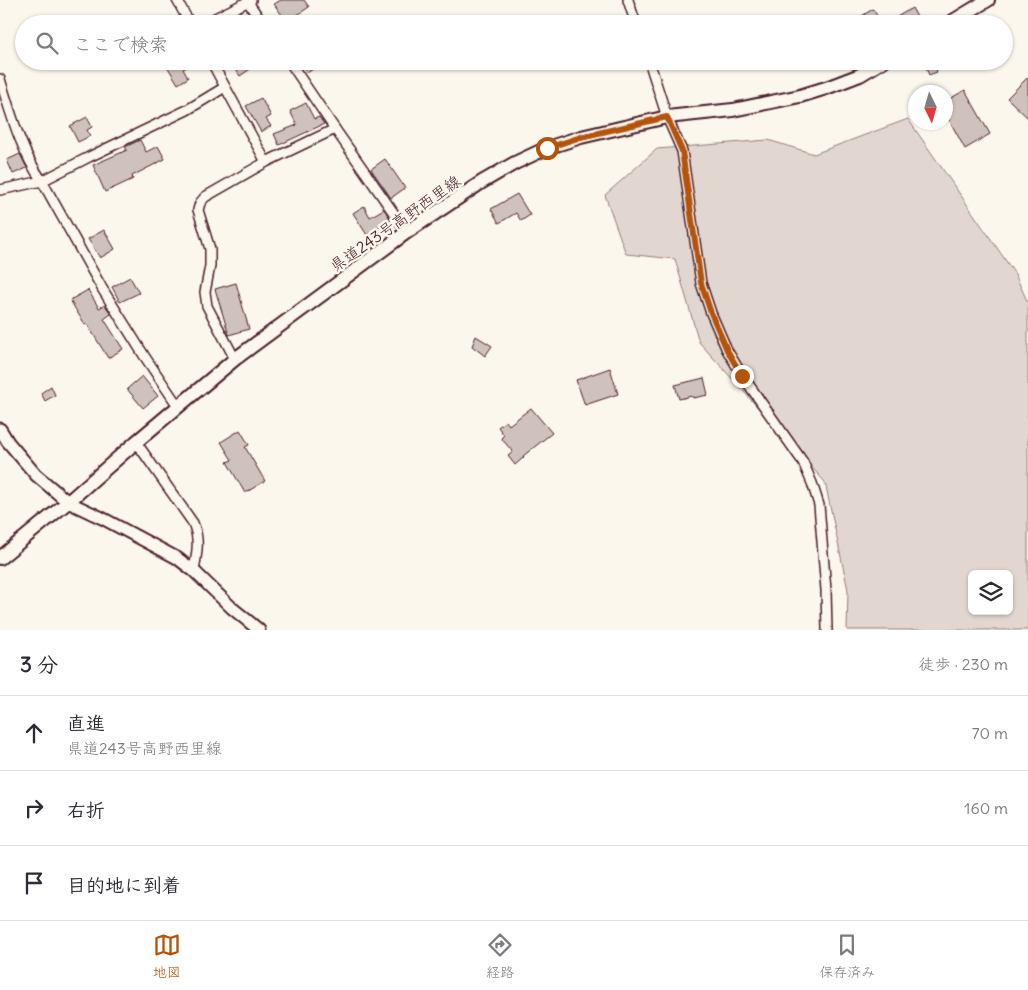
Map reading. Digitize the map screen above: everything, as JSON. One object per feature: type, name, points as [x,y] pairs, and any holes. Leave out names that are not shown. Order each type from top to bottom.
[{"type":"main road","points":[[963,15],[988,0]]},
{"type":"main road","name":"県道243号高野西里線","points":[[0,558],[235,359],[407,232],[482,182],[515,163],[547,148],[581,137],[667,117],[733,110],[800,96],[826,88],[868,70]]},
{"type":"street","points":[[177,0],[185,15]]},
{"type":"street","points":[[628,0],[633,15]]},
{"type":"street","points":[[221,15],[250,1],[258,15]]},
{"type":"street","points":[[216,70],[266,162]]},
{"type":"street","points":[[295,70],[407,232]]},
{"type":"street","points":[[652,70],[667,117],[682,151],[701,283],[711,313],[727,350],[742,376],[803,462],[819,505],[826,590],[827,630]]},
{"type":"street","points":[[0,79],[7,105],[31,166],[42,181],[103,290],[145,358],[178,406]]},
{"type":"street","points":[[0,190],[42,181],[187,110],[225,87]]},
{"type":"street","points":[[235,359],[207,306],[205,292],[210,266],[210,249],[198,210],[200,203],[206,197],[266,162],[335,129]]},
{"type":"street","points":[[0,429],[8,442],[36,475],[68,502],[176,558],[194,571],[232,608],[259,630]]},
{"type":"street","points":[[136,442],[193,522],[197,533],[198,546],[194,571]]},
{"type":"shaded area","points":[[908,119],[908,130],[916,130],[1015,274],[1028,303],[1028,630],[847,630],[848,590],[825,482],[699,342],[675,259],[626,254],[605,195],[657,149],[768,140],[814,154]]},
{"type":"building","points":[[281,0],[304,0],[309,7],[297,15],[282,15],[274,4]]},
{"type":"building","points":[[912,8],[916,15],[900,15]]},
{"type":"building","points":[[873,9],[877,15],[863,15]]},
{"type":"building","points":[[169,70],[184,70],[188,78],[178,84]]},
{"type":"building","points":[[236,70],[249,70],[240,76]]},
{"type":"building","points":[[927,70],[936,70],[937,72],[929,75]]},
{"type":"building","points":[[1028,77],[1028,118],[1007,98]]},
{"type":"building","points":[[965,90],[990,134],[965,149],[953,127],[953,97]]},
{"type":"building","points":[[261,98],[271,116],[266,119],[271,126],[261,132],[246,106]]},
{"type":"building","points":[[306,103],[314,119],[319,117],[324,124],[279,145],[274,134],[297,125],[290,111]]},
{"type":"building","points":[[87,117],[92,127],[87,130],[90,136],[78,142],[70,126]]},
{"type":"building","points":[[140,140],[146,152],[158,146],[165,159],[132,176],[133,179],[105,192],[93,165],[127,150],[125,147]]},
{"type":"building","points":[[20,154],[27,168],[13,174],[7,160]]},
{"type":"building","points":[[385,159],[405,188],[391,198],[371,169]]},
{"type":"building","points":[[517,194],[530,215],[521,221],[516,213],[499,223],[491,209]]},
{"type":"building","points":[[364,206],[370,217],[384,209],[391,220],[367,235],[353,213]]},
{"type":"building","points":[[104,230],[115,249],[100,258],[88,239]]},
{"type":"building","points":[[130,277],[139,293],[120,302],[112,287]]},
{"type":"building","points":[[236,283],[249,329],[229,335],[215,289]]},
{"type":"building","points":[[88,290],[99,308],[105,305],[111,314],[104,319],[123,349],[108,358],[70,300]]},
{"type":"building","points":[[476,336],[492,346],[485,356],[472,346]]},
{"type":"building","points":[[610,368],[618,394],[585,405],[576,380]]},
{"type":"building","points":[[142,376],[158,396],[143,408],[127,389]]},
{"type":"building","points":[[704,378],[708,395],[679,399],[675,385]]},
{"type":"building","points":[[51,386],[55,395],[45,401],[41,393]]},
{"type":"building","points":[[531,408],[552,433],[523,456],[515,465],[508,456],[513,452],[501,438],[504,435],[498,427],[506,421],[509,425]]},
{"type":"building","points":[[240,430],[249,445],[245,447],[265,481],[245,493],[227,462],[232,460],[221,442]]},
{"type":"route","points":[[547,148],[581,137],[667,117],[682,151],[701,283],[711,313],[727,350],[742,376]]}]
